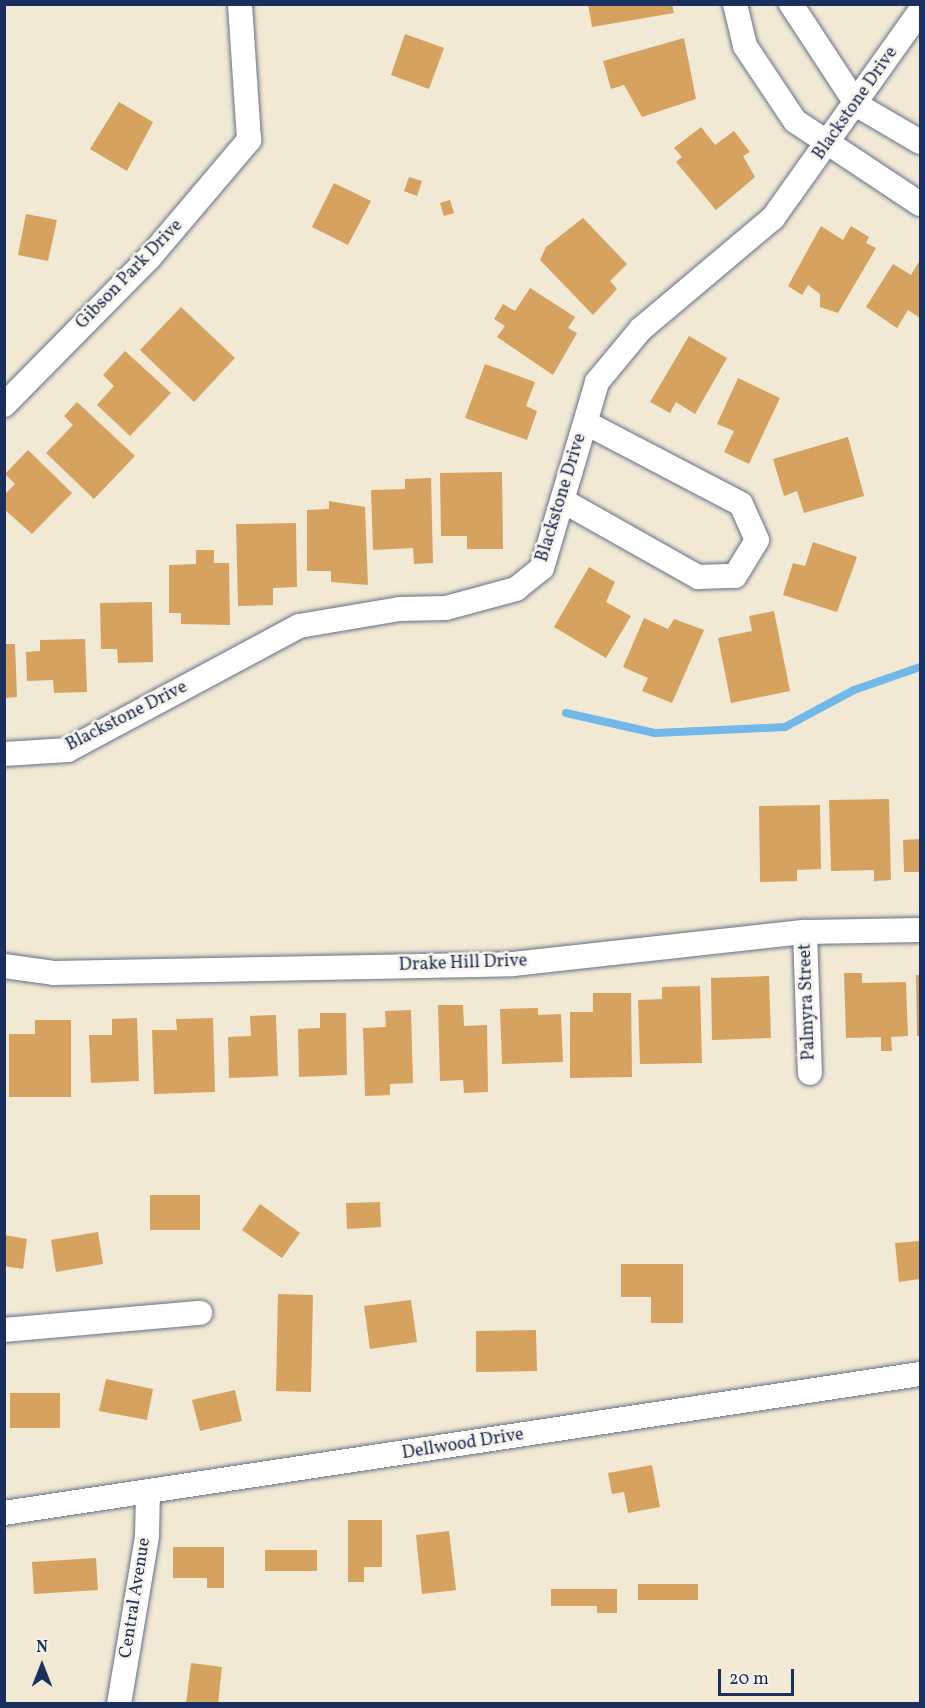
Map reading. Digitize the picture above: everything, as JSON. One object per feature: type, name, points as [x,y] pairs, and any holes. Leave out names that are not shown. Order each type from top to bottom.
[{"type":"street","name":"Gibson Park Drive","points":[[4,405],[149,258],[249,140],[240,4]]},
{"type":"street","points":[[735,4],[745,46],[764,82],[795,122],[828,146],[921,204]]},
{"type":"street","points":[[791,4],[857,105],[921,142]]},
{"type":"street","name":"Blackstone Drive","points":[[4,754],[68,750],[299,626],[400,609],[446,608],[516,589],[542,568],[565,502],[597,382],[641,328],[773,219],[828,146],[921,11]]},
{"type":"street","points":[[565,502],[698,577],[735,576],[757,540],[741,504],[586,423]]},
{"type":"street","name":"Drake Hill Drive","points":[[4,966],[54,973],[513,964],[805,932],[921,930]]},
{"type":"street","name":"Palmyra Street","points":[[805,932],[810,1073]]},
{"type":"street","points":[[4,1330],[200,1313]]},
{"type":"street","name":"Dellwood Drive","points":[[4,1513],[921,1374]]},
{"type":"street","name":"Central Avenue","points":[[119,1704],[147,1536],[148,1491]]},
{"type":"building","points":[[588,4],[672,4],[674,13],[592,27]]},
{"type":"building","points":[[405,34],[444,48],[429,89],[391,75]]},
{"type":"building","points":[[684,38],[696,99],[642,117],[624,85],[611,89],[603,61]]},
{"type":"building","points":[[119,102],[153,122],[127,171],[90,149]]},
{"type":"building","points":[[701,127],[715,145],[734,131],[750,152],[743,156],[755,177],[716,210],[676,162],[682,157],[674,148]]},
{"type":"building","points":[[409,177],[422,181],[417,196],[404,191]]},
{"type":"building","points":[[334,183],[371,201],[348,245],[312,227]]},
{"type":"building","points":[[450,200],[454,213],[444,216],[440,203]]},
{"type":"building","points":[[26,214],[57,220],[48,261],[18,255]]},
{"type":"building","points":[[583,218],[627,264],[610,281],[617,289],[593,315],[540,260],[546,247]]},
{"type":"building","points":[[821,226],[843,240],[851,226],[869,237],[866,243],[876,248],[838,313],[820,307],[820,294],[808,285],[802,295],[788,286]]},
{"type":"building","points":[[920,260],[920,318],[908,310],[897,328],[866,307],[893,264],[911,275]]},
{"type":"building","points":[[530,288],[575,317],[568,328],[577,333],[553,375],[497,337],[505,326],[494,319],[503,304],[515,311]]},
{"type":"building","points":[[181,307],[235,358],[194,402],[140,350]]},
{"type":"building","points":[[689,336],[727,358],[695,414],[676,402],[670,413],[650,402]]},
{"type":"building","points":[[125,351],[171,393],[130,436],[97,405],[114,386],[103,375]]},
{"type":"building","points":[[485,364],[535,382],[526,406],[537,411],[527,440],[465,418]]},
{"type":"building","points":[[738,378],[780,398],[749,464],[724,452],[734,431],[717,424]]},
{"type":"building","points":[[77,402],[135,456],[94,499],[46,453],[73,425],[64,416]]},
{"type":"building","points":[[848,437],[864,496],[804,513],[797,491],[784,496],[773,459]]},
{"type":"building","points":[[28,450],[72,493],[32,534],[4,509],[4,495],[15,484],[5,474]]},
{"type":"building","points":[[502,472],[503,549],[467,549],[467,536],[441,536],[440,473]]},
{"type":"building","points":[[431,478],[433,563],[414,564],[413,548],[373,550],[371,490],[405,489],[405,479]]},
{"type":"building","points":[[329,501],[365,507],[368,585],[331,582],[331,571],[307,571],[307,510],[329,509]]},
{"type":"building","points":[[296,523],[297,587],[273,588],[273,605],[238,606],[236,524]]},
{"type":"building","points":[[813,542],[857,557],[837,612],[783,595],[793,563],[805,566]]},
{"type":"building","points":[[196,550],[214,550],[214,563],[229,563],[230,625],[181,624],[181,613],[169,613],[169,565],[196,564]]},
{"type":"building","points":[[589,567],[615,582],[606,602],[631,616],[606,658],[554,627]]},
{"type":"building","points":[[152,602],[153,662],[118,663],[117,649],[101,649],[100,603]]},
{"type":"building","points":[[774,611],[790,691],[731,703],[718,638],[752,631],[749,616]]},
{"type":"building","points":[[644,618],[668,629],[674,619],[704,630],[672,703],[642,691],[648,678],[623,667]]},
{"type":"building","points":[[85,639],[87,692],[54,693],[53,680],[27,681],[26,652],[40,651],[40,640]]},
{"type":"building","points":[[4,644],[15,644],[17,697],[4,698]]},
{"type":"building","points":[[889,799],[891,880],[874,881],[874,870],[831,871],[829,800]]},
{"type":"building","points":[[820,805],[821,869],[797,870],[797,881],[760,882],[759,806]]},
{"type":"building","points":[[920,839],[920,872],[904,872],[903,840]]},
{"type":"building","points":[[844,973],[862,973],[862,983],[906,982],[908,1036],[891,1037],[892,1051],[881,1051],[881,1037],[846,1038]]},
{"type":"building","points":[[916,975],[920,975],[920,1036],[917,1036]]},
{"type":"building","points":[[769,976],[771,1038],[712,1040],[711,978]]},
{"type":"building","points":[[700,986],[702,1063],[640,1064],[638,1000],[662,999],[662,987]]},
{"type":"building","points":[[593,993],[631,993],[632,1077],[570,1078],[570,1012],[593,1012]]},
{"type":"building","points":[[438,1005],[463,1005],[464,1026],[487,1025],[488,1092],[464,1093],[463,1080],[440,1081]]},
{"type":"building","points":[[538,1008],[538,1015],[561,1014],[563,1062],[502,1064],[500,1009]]},
{"type":"building","points":[[411,1010],[413,1083],[390,1084],[390,1095],[365,1096],[363,1028],[386,1027],[385,1011]]},
{"type":"building","points":[[320,1013],[346,1013],[347,1075],[299,1077],[298,1029],[320,1028]]},
{"type":"building","points":[[276,1015],[278,1076],[229,1078],[228,1037],[251,1036],[250,1016]]},
{"type":"building","points":[[137,1018],[139,1081],[91,1083],[89,1035],[112,1035],[112,1019]]},
{"type":"building","points":[[213,1018],[215,1092],[154,1094],[152,1030],[177,1030],[176,1019]]},
{"type":"building","points":[[35,1020],[71,1020],[71,1097],[9,1097],[9,1034],[35,1034]]},
{"type":"building","points":[[150,1195],[200,1195],[200,1230],[150,1230]]},
{"type":"building","points":[[380,1202],[381,1227],[347,1229],[346,1203]]},
{"type":"building","points":[[260,1204],[300,1233],[282,1258],[242,1230]]},
{"type":"building","points":[[98,1232],[103,1264],[56,1272],[51,1240]]},
{"type":"building","points":[[4,1235],[27,1239],[23,1269],[4,1266]]},
{"type":"building","points":[[920,1241],[920,1279],[899,1282],[895,1243]]},
{"type":"building","points":[[621,1264],[683,1264],[683,1323],[651,1323],[651,1297],[621,1297]]},
{"type":"building","points":[[278,1294],[313,1295],[311,1392],[276,1391]]},
{"type":"building","points":[[411,1300],[417,1342],[370,1349],[364,1306]]},
{"type":"building","points":[[536,1330],[537,1371],[476,1372],[476,1331]]},
{"type":"building","points":[[106,1379],[153,1389],[147,1420],[99,1411]]},
{"type":"building","points":[[235,1390],[242,1421],[200,1431],[192,1400]]},
{"type":"building","points":[[10,1393],[60,1393],[60,1428],[10,1428]]},
{"type":"building","points":[[652,1465],[660,1507],[628,1513],[624,1492],[612,1494],[608,1473]]},
{"type":"building","points":[[348,1520],[382,1520],[382,1567],[364,1567],[364,1582],[348,1582]]},
{"type":"building","points":[[449,1531],[456,1590],[422,1594],[416,1535]]},
{"type":"building","points":[[173,1547],[224,1547],[224,1588],[207,1588],[207,1578],[173,1578]]},
{"type":"building","points":[[265,1550],[317,1550],[317,1571],[265,1571]]},
{"type":"building","points":[[96,1558],[98,1590],[34,1594],[32,1562]]},
{"type":"building","points":[[638,1584],[698,1584],[698,1600],[638,1600]]},
{"type":"building","points":[[551,1589],[617,1589],[617,1613],[597,1613],[597,1606],[551,1606]]},
{"type":"building","points":[[191,1663],[222,1667],[218,1704],[186,1704]]},
{"type":"waterway","points":[[566,713],[655,733],[785,727],[854,690],[920,667]]}]
